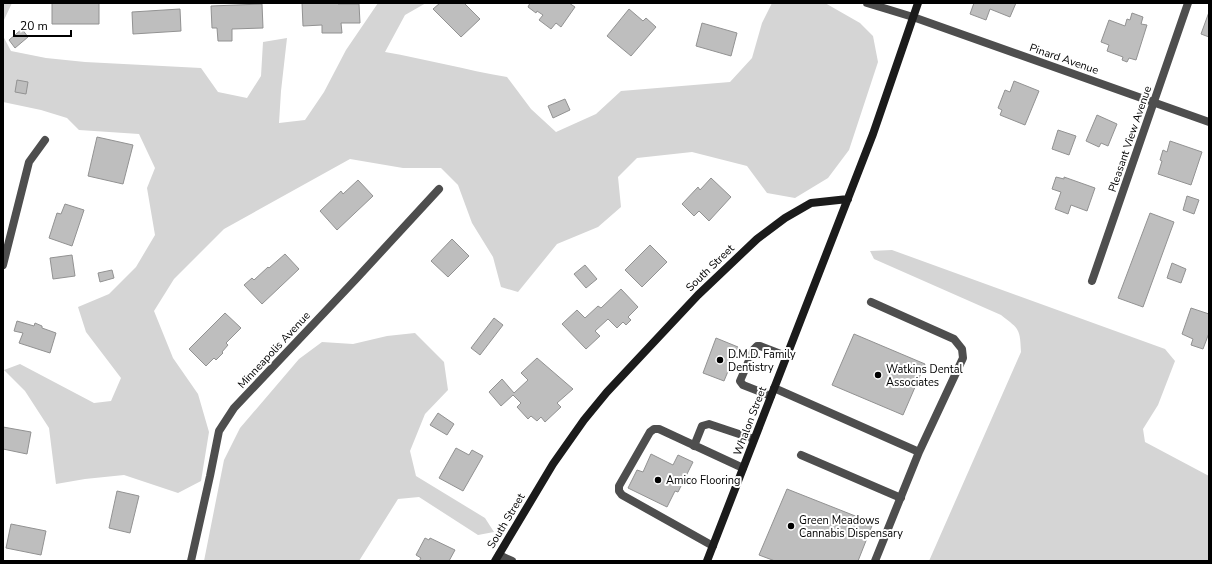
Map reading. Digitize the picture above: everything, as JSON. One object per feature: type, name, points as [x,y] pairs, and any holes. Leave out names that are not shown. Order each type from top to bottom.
[{"type":"main road","points":[[848,199],[873,134],[918,3]]},
{"type":"main road","name":"Whalon Street","points":[[707,561],[848,199]]},
{"type":"main road","name":"South Street","points":[[497,558],[553,464],[584,420],[611,388],[698,295],[757,239],[785,218],[811,203],[848,199]]},
{"type":"street","name":"Pinard Avenue","points":[[867,3],[913,17],[1209,122]]},
{"type":"street","name":"Pleasant View Avenue","points":[[1092,281],[1188,3]]},
{"type":"street","points":[[3,265],[29,162],[45,140]]},
{"type":"street","name":"Minneapolis Avenue","points":[[191,561],[219,431],[234,408],[351,285],[439,188]]},
{"type":"street","points":[[871,302],[954,339],[962,349],[963,358],[919,452],[875,561]]},
{"type":"street","points":[[786,356],[757,346],[754,349],[740,381],[743,386],[772,392],[919,452]]},
{"type":"street","points":[[694,446],[702,426],[705,424],[754,439]]},
{"type":"street","points":[[713,546],[622,495],[619,491],[619,486],[650,432],[654,429],[659,429],[743,468]]},
{"type":"street","points":[[801,455],[901,498]]},
{"type":"street","points":[[497,558],[512,561]]},
{"type":"shaded area","points":[[3,3],[12,3],[3,22]]},
{"type":"shaded area","points":[[378,3],[426,3],[405,15],[385,52],[507,77],[531,109],[556,132],[596,114],[621,91],[730,82],[752,58],[762,23],[772,3],[825,3],[860,23],[873,36],[878,62],[849,150],[828,178],[795,198],[767,193],[747,166],[692,152],[637,158],[618,177],[621,207],[598,227],[557,244],[518,292],[501,287],[493,257],[472,223],[458,185],[441,168],[403,168],[350,159],[224,229],[174,279],[154,311],[173,358],[198,394],[209,432],[201,481],[178,493],[124,475],[56,484],[49,428],[25,391],[4,370],[20,364],[94,403],[111,401],[121,378],[86,332],[78,307],[109,294],[136,267],[155,235],[147,188],[155,168],[139,134],[79,130],[67,118],[41,110],[3,102],[3,36],[11,51],[46,58],[85,62],[201,68],[218,92],[247,98],[261,76],[263,42],[287,38],[279,123],[305,120],[324,92],[346,50]]},
{"type":"shaded area","points":[[892,250],[1165,349],[1175,361],[1158,405],[1143,429],[1145,442],[1209,476],[1209,561],[929,561],[1021,352],[1020,338],[1019,333],[1012,323],[1001,315],[874,259],[870,251]]},
{"type":"shaded area","points":[[415,333],[444,362],[448,390],[425,414],[410,451],[416,476],[485,518],[494,532],[478,535],[419,497],[398,499],[359,561],[204,561],[224,460],[240,428],[299,359],[322,342],[353,344],[387,336]]},
{"type":"building","points":[[52,3],[99,3],[99,24],[52,24]]},
{"type":"building","points":[[302,3],[359,4],[360,23],[341,23],[342,33],[322,33],[322,25],[303,26]]},
{"type":"building","points":[[440,3],[464,3],[480,19],[461,37],[433,9]]},
{"type":"building","points":[[530,3],[569,3],[575,7],[561,27],[556,23],[551,29],[539,20],[543,15],[537,11],[536,13],[528,7]]},
{"type":"building","points":[[974,3],[1016,3],[1010,17],[990,9],[986,20],[970,14]]},
{"type":"building","points":[[262,4],[263,28],[232,29],[232,41],[218,41],[217,28],[212,28],[211,6]]},
{"type":"building","points":[[180,9],[181,31],[133,34],[132,12]]},
{"type":"building","points":[[629,9],[643,21],[646,18],[656,27],[631,56],[607,36]]},
{"type":"building","points":[[1209,12],[1209,37],[1201,34]]},
{"type":"building","points":[[1132,13],[1143,17],[1141,24],[1147,25],[1136,60],[1129,58],[1127,62],[1122,60],[1123,57],[1107,51],[1109,45],[1101,42],[1109,20],[1125,26],[1127,19],[1130,20]]},
{"type":"building","points":[[702,23],[737,33],[731,56],[696,46]]},
{"type":"building","points":[[22,29],[28,37],[15,48],[9,40]]},
{"type":"building","points":[[17,80],[28,82],[26,94],[15,92]]},
{"type":"building","points":[[1014,81],[1039,91],[1025,125],[1000,115],[1002,110],[998,108],[1005,90],[1010,92]]},
{"type":"building","points":[[565,99],[570,110],[553,118],[548,106]]},
{"type":"building","points":[[1097,115],[1117,124],[1108,146],[1101,143],[1099,147],[1086,141]]},
{"type":"building","points":[[1058,130],[1076,136],[1069,155],[1052,149]]},
{"type":"building","points":[[97,137],[133,145],[123,184],[88,176]]},
{"type":"building","points":[[1170,141],[1202,152],[1191,185],[1158,174],[1162,161],[1160,160],[1163,150],[1167,152]]},
{"type":"building","points":[[1056,177],[1064,179],[1064,177],[1095,188],[1087,211],[1071,205],[1068,214],[1055,209],[1061,192],[1052,189]]},
{"type":"building","points":[[711,178],[731,197],[709,221],[699,211],[694,216],[682,204],[698,187],[700,190]]},
{"type":"building","points":[[358,180],[373,196],[337,230],[320,211],[341,191],[343,194]]},
{"type":"building","points":[[1187,196],[1199,200],[1194,214],[1183,210]]},
{"type":"building","points":[[65,204],[84,210],[72,246],[49,238],[57,213],[61,214]]},
{"type":"building","points":[[1150,213],[1174,222],[1143,307],[1118,298]]},
{"type":"building","points":[[452,239],[469,256],[448,277],[431,261]]},
{"type":"building","points":[[650,245],[667,262],[642,287],[625,270]]},
{"type":"building","points":[[285,254],[299,269],[262,304],[244,285],[252,278],[254,280]]},
{"type":"building","points":[[72,255],[75,276],[53,279],[50,258]]},
{"type":"building","points":[[1172,263],[1186,269],[1181,283],[1167,278]]},
{"type":"building","points":[[585,265],[597,279],[586,288],[574,274]]},
{"type":"building","points":[[112,270],[114,278],[100,282],[98,273]]},
{"type":"building","points":[[621,289],[638,307],[628,317],[631,320],[626,325],[623,322],[617,328],[608,319],[595,331],[600,336],[586,349],[562,324],[577,310],[585,318],[598,306],[601,308]]},
{"type":"building","points":[[1191,308],[1209,314],[1209,333],[1203,349],[1191,345],[1193,339],[1182,334]]},
{"type":"building","points":[[225,313],[241,328],[226,343],[228,345],[222,352],[223,353],[216,360],[214,358],[206,366],[189,349]]},
{"type":"building","points":[[494,318],[503,325],[480,355],[471,348]]},
{"type":"building","points":[[17,321],[34,326],[35,323],[42,326],[42,328],[56,333],[50,353],[19,343],[23,333],[14,331]]},
{"type":"building","name":"Watkins Dental Associates","points":[[854,334],[925,364],[903,415],[832,385]]},
{"type":"building","name":"D.M.D. Family Dentistry","points":[[716,338],[738,347],[724,381],[703,373]]},
{"type":"building","points":[[537,358],[573,389],[557,403],[561,407],[545,422],[541,417],[537,421],[531,416],[528,419],[517,407],[521,403],[513,395],[501,406],[489,392],[502,379],[514,393],[528,380],[521,373]]},
{"type":"building","points":[[438,413],[454,424],[447,435],[430,425]]},
{"type":"building","points":[[3,427],[31,432],[27,454],[3,449]]},
{"type":"building","points":[[456,448],[469,455],[472,450],[483,456],[463,491],[439,478]]},
{"type":"building","name":"Amico Flooring","points":[[651,454],[673,465],[678,455],[693,462],[678,492],[675,491],[667,507],[628,488],[637,470],[643,472]]},
{"type":"building","points":[[787,489],[873,523],[858,561],[775,561],[759,555]]},
{"type":"building","points":[[117,491],[139,496],[130,533],[109,528]]},
{"type":"building","points":[[11,524],[46,531],[41,555],[6,548]]},
{"type":"building","points":[[425,538],[429,540],[430,538],[455,550],[449,561],[419,561],[421,558],[416,555]]},
{"type":"place","name":"D.M.D. Family Dentistry","points":[[720,360]]},
{"type":"place","name":"Watkins Dental Associates","points":[[878,375]]},
{"type":"place","name":"Amico Flooring","points":[[658,480]]},
{"type":"place","name":"Green Meadows Cannabis Dispensary","points":[[791,526]]}]
